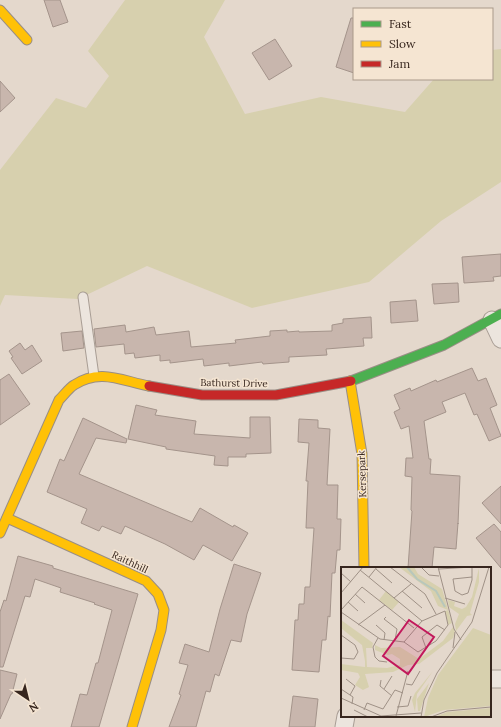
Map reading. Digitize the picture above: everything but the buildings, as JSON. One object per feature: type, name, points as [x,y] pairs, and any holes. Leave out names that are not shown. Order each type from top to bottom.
[{"type":"street","points":[[0,10],[27,40]]},
{"type":"street","points":[[496,317],[501,339]]},
{"type":"street","name":"Bathurst Drive","points":[[0,533],[59,400],[74,385],[94,376],[114,377],[140,384],[202,395],[276,395],[350,381],[444,345],[496,317]]},
{"type":"street","name":"Kersepark","points":[[350,381],[362,454],[364,567]]},
{"type":"street","name":"Raithhill","points":[[6,518],[146,581],[158,594],[164,610],[161,630],[132,727]]},
{"type":"street","points":[[344,727],[346,717]]},
{"type":"lane","points":[[83,297],[94,376]]},
{"type":"shaded area","points":[[125,0],[225,0],[204,37],[245,114],[321,97],[405,112],[433,80],[493,80],[493,50],[501,49],[501,182],[441,221],[369,282],[252,308],[147,266],[78,299],[5,295],[0,306],[0,170],[56,98],[86,108],[109,76],[88,51]]},
{"type":"traffic: fast","points":[[351,381],[444,345],[501,314]]},
{"type":"traffic: slow","points":[[0,10],[27,40]]},
{"type":"traffic: slow","points":[[0,533],[59,400],[68,390],[74,385],[93,377],[111,377],[149,386]]},
{"type":"traffic: slow","points":[[350,381],[362,454],[364,567]]},
{"type":"traffic: slow","points":[[7,518],[146,581],[158,594],[164,610],[161,630],[132,727]]},
{"type":"traffic: jam","points":[[149,386],[202,395],[276,395],[351,381]]}]
